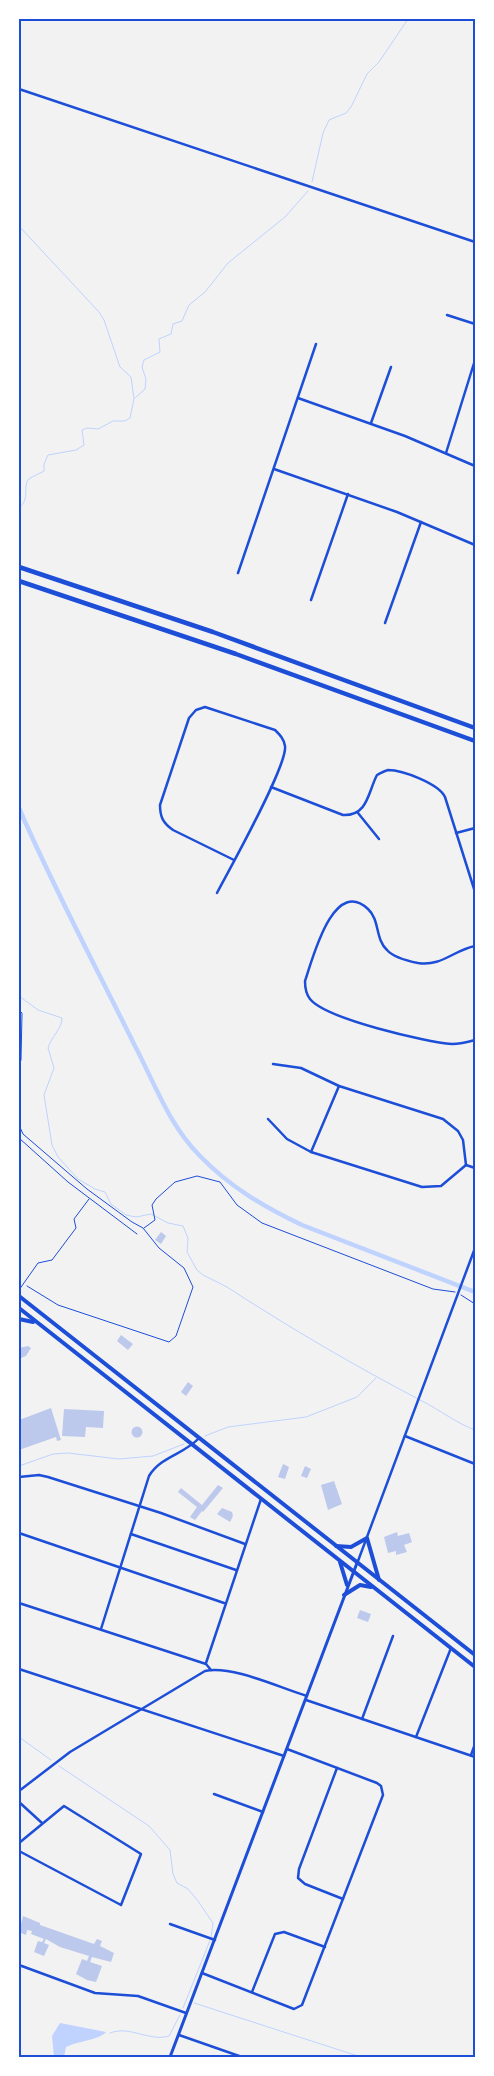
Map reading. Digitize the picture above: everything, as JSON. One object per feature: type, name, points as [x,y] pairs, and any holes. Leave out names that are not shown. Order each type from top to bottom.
[{"type":"highway","points":[[19,567],[222,635],[475,728]]},
{"type":"highway","points":[[19,581],[236,654],[475,741]]},
{"type":"main road","points":[[19,1296],[475,1655]]},
{"type":"main road","points":[[19,1308],[475,1667]]},
{"type":"main road","points":[[19,1319],[38,1324]]},
{"type":"main road","points":[[336,1546],[351,1547],[367,1538],[379,1580]]},
{"type":"main road","points":[[339,1560],[347,1585]]},
{"type":"main road","points":[[170,2057],[347,1585],[357,1563]]},
{"type":"main road","points":[[344,1595],[360,1585],[373,1587]]},
{"type":"street","points":[[19,89],[475,242]]},
{"type":"street","points":[[447,315],[475,324]]},
{"type":"street","points":[[238,573],[316,344]]},
{"type":"street","points":[[446,453],[475,360]]},
{"type":"street","points":[[371,423],[391,367]]},
{"type":"street","points":[[298,398],[371,423],[475,466]]},
{"type":"street","points":[[274,469],[348,494],[475,545]]},
{"type":"street","points":[[311,600],[348,494]]},
{"type":"street","points":[[385,623],[421,522]]},
{"type":"street","points":[[216,893],[234,860],[271,787],[286,746],[282,737],[275,730],[205,707],[196,710],[189,718],[160,805],[160,816],[165,824],[234,860]]},
{"type":"street","points":[[271,787],[343,815],[358,813],[364,808],[377,775],[386,770],[440,789],[475,892]]},
{"type":"street","points":[[358,813],[379,839]]},
{"type":"street","points":[[456,833],[475,828]]},
{"type":"street","points":[[475,946],[437,963],[428,964],[409,961],[388,951],[382,944],[374,916],[368,909],[360,904],[341,906],[330,915],[305,981],[305,991],[310,1000],[318,1007],[346,1018],[411,1037],[454,1044],[475,1040]]},
{"type":"street","points":[[273,1064],[301,1068],[339,1086],[443,1119],[451,1124],[463,1140],[466,1165]]},
{"type":"street","points":[[311,1152],[339,1086]]},
{"type":"street","points":[[268,1119],[287,1139],[311,1152],[422,1187],[441,1186],[466,1165]]},
{"type":"street","points":[[466,1165],[475,1168]]},
{"type":"street","points":[[357,1563],[475,1248]]},
{"type":"street","points":[[405,1436],[475,1464]]},
{"type":"street","points":[[100,1629],[154,1467],[193,1445],[199,1438]]},
{"type":"street","points":[[19,1477],[39,1475],[48,1477],[140,1506],[246,1544]]},
{"type":"street","points":[[206,1664],[224,1603],[261,1499]]},
{"type":"street","points":[[19,1533],[224,1603]]},
{"type":"street","points":[[131,1533],[236,1570]]},
{"type":"street","points":[[19,1603],[206,1664],[211,1670]]},
{"type":"street","points":[[362,1719],[393,1636]]},
{"type":"street","points":[[416,1738],[451,1648]]},
{"type":"street","points":[[19,1669],[284,1756]]},
{"type":"street","points":[[19,1791],[70,1752],[211,1670],[236,1673],[416,1738],[475,1757]]},
{"type":"street","points":[[471,1756],[475,1744]]},
{"type":"street","points":[[202,1973],[294,2009],[298,2008],[305,2000],[344,1899],[383,1790],[377,1783],[287,1749]]},
{"type":"street","points":[[337,1768],[299,1869],[298,1878],[305,1884],[344,1899]]},
{"type":"street","points":[[214,1794],[263,1812]]},
{"type":"street","points":[[19,1802],[42,1823]]},
{"type":"street","points":[[19,1843],[64,1806],[141,1854],[122,1905],[19,1851]]},
{"type":"street","points":[[170,1924],[215,1940]]},
{"type":"street","points":[[252,1992],[275,1934],[284,1932],[325,1947]]},
{"type":"street","points":[[19,1965],[95,1993],[138,1996],[187,2013]]},
{"type":"street","points":[[179,2035],[242,2057]]},
{"type":"lane","points":[[19,1138],[90,1199],[137,1234]]},
{"type":"lane","points":[[19,1290],[38,1263],[52,1260],[67,1242],[76,1228],[74,1219],[90,1199]]},
{"type":"path","points":[[19,1010],[22,1012],[21,1060],[19,1065]]},
{"type":"path","points":[[19,1125],[22,1134],[87,1189],[143,1228],[159,1248],[184,1268],[193,1287],[176,1336],[169,1342],[58,1305],[27,1286]]},
{"type":"path","points":[[143,1228],[155,1220],[152,1205],[156,1199],[176,1182],[197,1176],[220,1182],[237,1205],[262,1223],[433,1289],[452,1292]]},
{"type":"path","points":[[467,1300],[475,1304]]},
{"type":"water","points":[[60,2023],[106,2032],[98,2037],[66,2047],[64,2057],[54,2057],[52,2036]]},
{"type":"building","points":[[161,1232],[166,1236],[161,1244],[155,1240]]},
{"type":"building","points":[[121,1335],[133,1344],[128,1350],[117,1341]]},
{"type":"building","points":[[28,1346],[31,1348],[26,1356],[21,1358],[19,1348]]},
{"type":"building","points":[[188,1382],[193,1386],[186,1396],[181,1392]]},
{"type":"building","points":[[51,1408],[61,1440],[57,1441],[56,1437],[19,1450],[19,1420]]},
{"type":"building","points":[[64,1409],[104,1411],[103,1428],[86,1427],[85,1437],[62,1436]]},
{"type":"building","points":[[137,1426],[143,1432],[137,1438],[131,1432]]},
{"type":"building","points":[[283,1464],[289,1467],[285,1479],[278,1477]]},
{"type":"building","points":[[305,1466],[311,1469],[307,1478],[301,1476]]},
{"type":"building","points":[[334,1481],[342,1504],[328,1510],[321,1485]]},
{"type":"building","points":[[218,1485],[223,1488],[203,1512],[195,1520],[190,1517],[197,1507],[178,1492],[181,1488],[202,1505]]},
{"type":"building","points":[[222,1508],[232,1512],[233,1516],[230,1522],[217,1514]]},
{"type":"building","points":[[397,1532],[398,1536],[409,1533],[412,1542],[404,1545],[407,1552],[396,1555],[396,1551],[388,1553],[384,1537]]},
{"type":"building","points":[[360,1610],[371,1614],[368,1622],[357,1618]]},
{"type":"building","points":[[23,1916],[40,1923],[40,1925],[94,1944],[97,1939],[102,1941],[100,1946],[114,1953],[111,1962],[92,1957],[90,1962],[102,1966],[96,1982],[87,1980],[76,1974],[82,1959],[87,1961],[89,1956],[60,1947],[46,1939],[44,1943],[49,1945],[44,1956],[34,1952],[38,1941],[42,1942],[44,1939],[31,1934],[32,1931],[27,1930],[26,1935],[19,1932]]},
{"type":"waterway","points":[[312,182],[323,133],[329,120],[346,113],[351,107],[367,74],[379,62],[408,19]]},
{"type":"waterway","points":[[135,398],[145,389],[146,379],[142,367],[144,360],[160,352],[159,339],[171,334],[173,324],[182,321],[189,305],[205,292],[228,263],[285,217],[308,191]]},
{"type":"waterway","points":[[19,226],[99,312],[104,320],[120,367],[131,377],[134,399],[130,418],[125,421],[113,421],[98,429],[87,428],[82,430],[84,445],[76,450],[48,455],[44,464],[44,471],[27,482],[25,501],[19,508]]},
{"type":"waterway","points":[[19,808],[61,898],[163,1104],[189,1144],[200,1156],[235,1187],[302,1225],[475,1292]]},
{"type":"waterway","points":[[19,996],[38,1010],[62,1018],[62,1022],[48,1048],[54,1068],[44,1095],[52,1145],[58,1157],[78,1179],[95,1189],[105,1192],[111,1204],[126,1215],[136,1217],[151,1214],[168,1223],[183,1226],[188,1238],[187,1252],[197,1270],[203,1275],[227,1287],[347,1360],[475,1430]]},
{"type":"waterway","points":[[205,1436],[228,1427],[306,1417],[357,1397],[376,1378]]},
{"type":"waterway","points":[[19,1466],[53,1454],[68,1453],[119,1459],[153,1456],[184,1444]]},
{"type":"waterway","points":[[19,1737],[51,1760]]},
{"type":"waterway","points":[[59,1766],[149,1826],[170,1850],[173,1874],[177,1883],[188,1889],[213,1923],[211,1938],[183,2008]]},
{"type":"waterway","points":[[194,2003],[361,2057]]},
{"type":"waterway","points":[[110,2033],[125,2031],[154,2037],[169,2036],[180,2015]]}]
